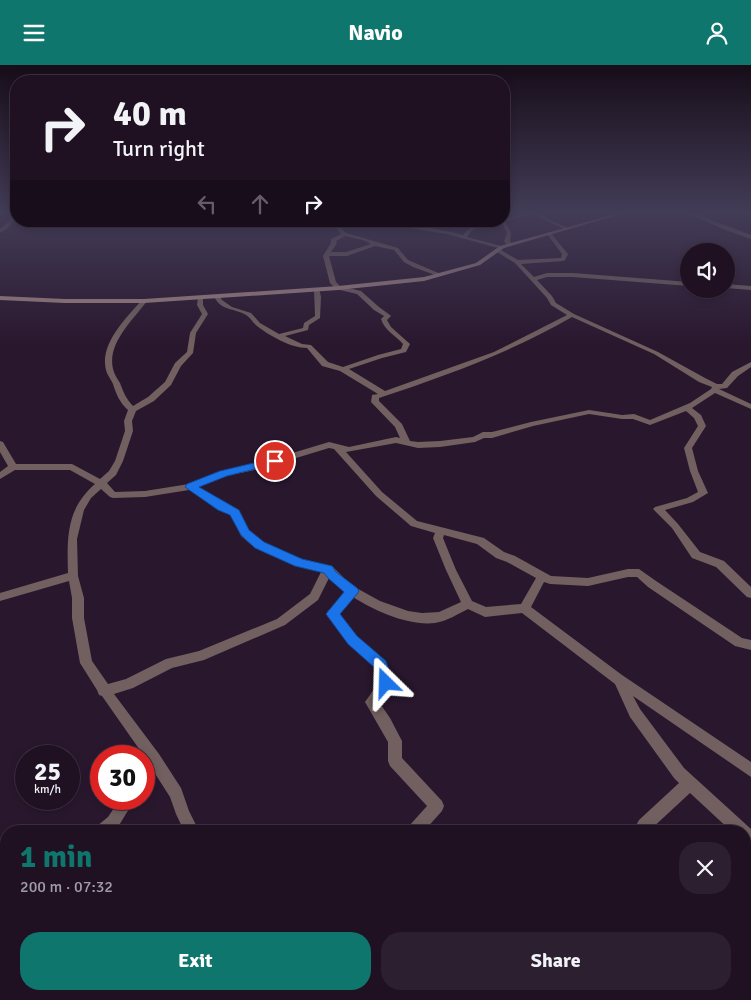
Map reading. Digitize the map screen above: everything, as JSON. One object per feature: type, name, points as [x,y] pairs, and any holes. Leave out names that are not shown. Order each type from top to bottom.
[{"type":"street","points":[[327,257],[333,283],[338,288],[357,289],[361,292],[375,307],[388,316],[384,319],[391,333],[404,340],[407,344],[404,351],[380,356],[343,369]]},
{"type":"street","points":[[402,257],[415,266],[440,275]]},
{"type":"street","points":[[0,298],[57,301],[144,301],[338,288],[424,279],[478,264],[488,257]]},
{"type":"street","points":[[509,257],[532,279],[553,304],[572,315],[656,353],[751,407]]},
{"type":"street","points":[[517,263],[550,261],[563,259],[564,257]]},
{"type":"street","points":[[532,279],[547,275],[573,275],[680,283]]},
{"type":"street","points":[[735,287],[751,288]]},
{"type":"street","points":[[278,336],[306,329],[306,324],[318,317],[316,308],[318,302],[317,289]]},
{"type":"street","points":[[217,296],[219,301],[230,308],[249,314],[258,324],[278,336],[301,346],[309,346],[325,364],[343,369],[384,394]]},
{"type":"street","points":[[144,745],[103,691],[86,663],[78,618],[78,598],[73,575],[72,539],[79,510],[87,496],[113,473],[119,461],[129,431],[128,421],[132,410],[151,399],[168,383],[178,365],[190,353],[193,333],[205,314],[200,305],[200,298]]},
{"type":"street","points":[[132,410],[121,396],[108,367],[110,350],[113,343],[124,325],[144,301]]},
{"type":"street","points":[[406,442],[398,426],[375,403],[375,397],[496,353],[572,315]]},
{"type":"street","points":[[0,476],[13,467],[72,467],[102,484],[113,495],[145,494],[191,487],[224,474],[257,467],[329,445],[349,450],[396,441],[418,445],[466,441],[569,415],[590,412],[622,417],[634,415],[650,423],[687,408],[716,388],[724,386],[735,375],[751,364]]},
{"type":"street","points":[[687,408],[698,417],[702,426],[688,448],[694,471],[704,493],[690,500],[658,509],[675,526],[696,555],[720,564],[751,594]]},
{"type":"street","points":[[0,443],[13,467]]},
{"type":"street","points":[[337,447],[401,515],[414,524],[480,541],[500,555],[511,559],[542,577],[562,582],[588,582],[628,573],[639,573],[652,585],[739,641],[751,645]]},
{"type":"street","points":[[191,487],[235,513],[245,533],[260,545],[299,563],[328,569],[332,575],[352,591],[382,609],[418,617],[435,618],[468,605]]},
{"type":"street","points":[[441,531],[438,538],[468,605],[484,612],[524,608],[620,679],[751,770]]},
{"type":"street","points":[[103,691],[129,684],[170,663],[200,656],[281,622],[314,597],[328,569]]},
{"type":"street","points":[[0,597],[73,575]]},
{"type":"street","points":[[524,608],[542,577]]},
{"type":"street","points":[[352,591],[332,614],[353,640],[382,665],[386,683],[372,703],[395,741],[395,761],[437,806],[420,825]]},
{"type":"street","points":[[620,679],[635,713],[667,757],[690,783],[736,825]]},
{"type":"street","points":[[155,761],[176,793],[189,825]]},
{"type":"street","points":[[644,825],[690,783]]},
{"type":"street","points":[[109,825],[121,810]]},
{"type":"route","points":[[275,461],[224,474],[191,487],[235,513],[245,533],[260,545],[299,563],[328,569],[332,575],[352,591],[332,614],[353,640],[382,665],[386,683]]}]
